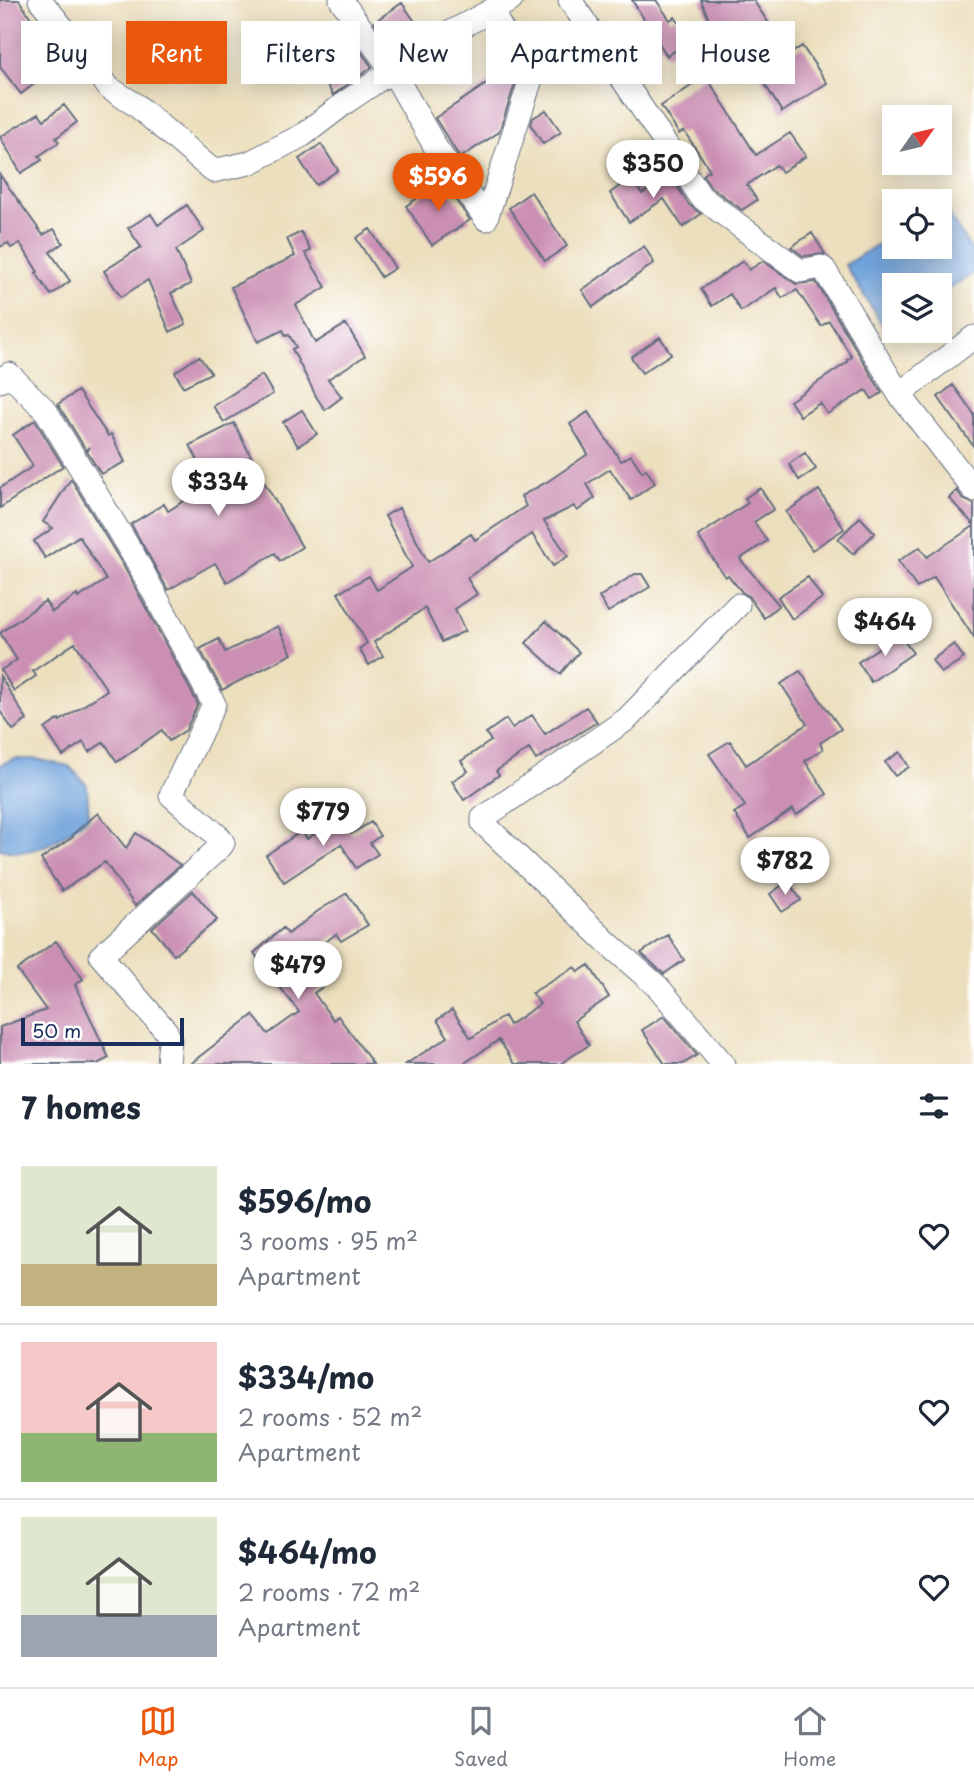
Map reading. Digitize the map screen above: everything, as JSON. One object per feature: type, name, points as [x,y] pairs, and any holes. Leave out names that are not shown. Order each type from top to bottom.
[{"type":"street","points":[[40,0],[109,88],[136,105],[213,171],[249,163],[303,135],[374,84]]},
{"type":"street","points":[[341,0],[374,46]]},
{"type":"street","points":[[570,0],[696,192],[800,271],[823,268],[899,394],[974,490]]},
{"type":"street","points":[[400,84],[436,148],[486,219],[531,79],[501,5],[472,21]]},
{"type":"street","points":[[899,394],[974,337]]},
{"type":"street","points":[[0,381],[9,374],[46,411],[135,558],[214,704],[171,795],[223,843],[101,956],[166,1031],[170,1040],[167,1064]]},
{"type":"street","points":[[723,1064],[658,987],[611,946],[483,823],[483,818],[627,719],[738,605]]},
{"type":"water","points":[[952,220],[974,254],[974,273],[952,287],[952,273],[882,273],[882,324],[845,265],[882,242],[882,259],[952,259]]},
{"type":"water","points":[[13,759],[36,759],[69,766],[87,785],[89,817],[59,839],[36,849],[12,852],[0,849],[0,765]]},
{"type":"building","points":[[0,0],[19,0],[33,21],[21,21],[21,84],[34,84],[21,94],[0,67]]},
{"type":"building","points":[[632,0],[656,0],[670,20],[675,17],[678,21],[676,50],[667,56],[662,48],[662,21],[645,21]]},
{"type":"building","points":[[701,0],[753,0],[767,21],[710,21]]},
{"type":"building","points":[[402,3],[415,21],[375,21]]},
{"type":"building","points":[[802,46],[827,83],[782,112],[765,84],[795,84],[795,51]]},
{"type":"building","points":[[360,50],[372,67],[360,76]]},
{"type":"building","points":[[326,84],[348,84],[333,95]]},
{"type":"building","points":[[486,84],[515,84],[499,132],[460,158],[435,118]]},
{"type":"building","points":[[694,84],[711,84],[756,155],[790,133],[806,156],[782,172],[776,165],[747,185],[757,200],[742,210],[711,187],[703,175],[710,170],[684,131],[679,134],[661,106]]},
{"type":"building","points":[[64,105],[77,122],[56,138],[59,142],[39,156],[42,160],[21,173],[0,137],[39,113],[44,120]]},
{"type":"building","points":[[546,110],[561,132],[543,144],[531,125],[533,118]]},
{"type":"building","points":[[321,144],[338,170],[316,185],[299,159]]},
{"type":"building","points":[[0,175],[43,235],[54,229],[63,243],[50,252],[70,281],[51,295],[20,243],[11,248],[8,243],[0,247]]},
{"type":"building","points":[[670,175],[689,205],[701,214],[683,227],[664,199],[629,222],[610,193],[631,178],[642,194]]},
{"type":"building","points":[[442,181],[470,220],[432,245],[406,206]]},
{"type":"building","points":[[531,192],[567,246],[545,261],[509,208]]},
{"type":"building","points":[[187,205],[204,231],[176,250],[191,284],[171,293],[186,324],[170,332],[148,280],[121,297],[104,271],[141,247],[128,228],[151,214],[158,225]]},
{"type":"building","points":[[370,229],[395,268],[381,277],[356,238]]},
{"type":"building","points":[[301,232],[311,251],[305,253],[326,287],[296,305],[315,343],[346,324],[365,356],[328,379],[342,397],[325,410],[292,349],[296,347],[289,335],[286,336],[283,330],[258,342],[231,287],[295,256],[287,239]]},
{"type":"building","points":[[812,233],[825,254],[803,256],[791,247]]},
{"type":"building","points":[[644,246],[654,263],[593,307],[582,290]]},
{"type":"building","points":[[743,261],[749,270],[763,261],[796,284],[816,282],[882,393],[872,399],[866,390],[827,414],[820,403],[800,416],[790,401],[852,357],[829,321],[821,326],[797,290],[782,298],[776,288],[741,311],[730,294],[712,306],[701,289]]},
{"type":"building","points":[[660,337],[671,354],[642,373],[631,357]]},
{"type":"building","points":[[199,356],[211,373],[183,387],[175,372]]},
{"type":"building","points":[[262,375],[273,394],[224,422],[213,406]]},
{"type":"building","points":[[953,385],[974,414],[974,447],[938,397]]},
{"type":"building","points":[[78,391],[108,436],[111,434],[125,462],[101,474],[87,452],[90,447],[86,450],[58,404]]},
{"type":"building","points":[[302,410],[317,434],[298,446],[283,422]]},
{"type":"building","points":[[588,412],[621,461],[631,455],[642,472],[646,469],[655,483],[631,500],[610,469],[587,484],[595,498],[577,511],[574,506],[544,521],[568,556],[553,566],[532,534],[467,578],[477,594],[455,609],[465,631],[442,642],[425,608],[374,642],[383,656],[369,665],[359,649],[367,643],[338,593],[369,576],[377,590],[412,567],[385,516],[399,508],[428,562],[471,534],[475,540],[526,506],[521,496],[588,454],[570,424]]},
{"type":"building","points":[[35,420],[63,466],[0,508],[0,488],[33,466],[13,435]]},
{"type":"building","points":[[234,423],[302,547],[280,561],[275,553],[227,582],[215,563],[168,590],[131,524],[164,504],[168,511],[210,484],[190,445]]},
{"type":"building","points":[[805,453],[816,469],[799,480],[789,464]]},
{"type":"building","points":[[71,479],[123,565],[198,704],[186,730],[169,741],[162,730],[117,762],[104,742],[89,752],[83,742],[63,756],[45,729],[107,690],[75,643],[33,671],[36,676],[14,691],[1,670],[17,660],[0,633],[45,601],[52,612],[106,580],[79,536],[45,558],[34,541],[53,528],[43,522]]},
{"type":"building","points":[[760,488],[774,509],[754,522],[767,541],[740,559],[779,605],[764,618],[748,596],[728,575],[725,577],[698,536],[748,503],[745,498]]},
{"type":"building","points":[[819,490],[844,529],[812,550],[786,512]]},
{"type":"building","points":[[957,490],[963,499],[974,504],[974,525],[949,498]]},
{"type":"building","points":[[860,517],[875,533],[853,554],[838,539]]},
{"type":"building","points":[[974,526],[974,638],[934,577],[917,588],[898,561],[920,547],[927,557]]},
{"type":"building","points":[[635,574],[642,574],[650,587],[608,612],[599,597]]},
{"type":"building","points":[[808,577],[822,598],[792,619],[778,597]]},
{"type":"building","points":[[546,621],[579,652],[560,674],[526,643]]},
{"type":"building","points":[[278,626],[292,654],[222,690],[200,649],[219,639],[225,652]]},
{"type":"building","points":[[899,634],[913,653],[871,682],[858,662]]},
{"type":"building","points":[[954,644],[964,658],[941,673],[932,660]]},
{"type":"building","points":[[800,671],[841,729],[820,743],[823,749],[805,761],[827,794],[796,815],[793,809],[750,838],[734,813],[745,806],[709,754],[730,741],[746,765],[807,724],[781,684]]},
{"type":"building","points":[[0,676],[27,720],[13,730],[0,711]]},
{"type":"building","points":[[586,707],[597,722],[536,760],[529,749],[496,771],[499,775],[464,800],[452,781],[468,771],[461,761],[491,741],[486,733],[506,719],[512,728],[532,715],[545,734]]},
{"type":"building","points":[[900,752],[909,767],[895,776],[885,762]]},
{"type":"building","points":[[98,813],[126,848],[136,833],[180,865],[135,906],[105,862],[62,891],[41,859],[73,837],[72,835]]},
{"type":"building","points":[[340,816],[351,834],[371,822],[380,836],[370,843],[378,854],[356,868],[341,844],[284,882],[266,855],[302,831],[307,839]]},
{"type":"building","points":[[788,881],[801,900],[782,912],[770,894]]},
{"type":"building","points":[[193,891],[217,920],[174,955],[152,928]]},
{"type":"building","points":[[347,893],[368,925],[341,941],[336,934],[304,958],[324,986],[314,993],[333,1020],[338,1016],[373,1064],[190,1064],[253,1015],[268,1034],[299,1012],[254,953],[283,928],[288,934]]},
{"type":"building","points":[[668,935],[684,960],[664,974],[641,953]]},
{"type":"building","points":[[56,941],[83,979],[75,985],[109,1058],[97,1064],[0,1064],[0,1027],[46,1010],[17,970]]},
{"type":"building","points":[[589,965],[609,997],[574,1021],[589,1045],[560,1064],[515,1064],[499,1040],[463,1064],[406,1064],[448,1037],[437,1020],[452,1010],[471,1038],[504,1016],[509,1025],[540,1004],[532,993],[575,967],[578,972]]},
{"type":"building","points":[[664,1016],[697,1055],[683,1064],[665,1064],[642,1030]]}]
